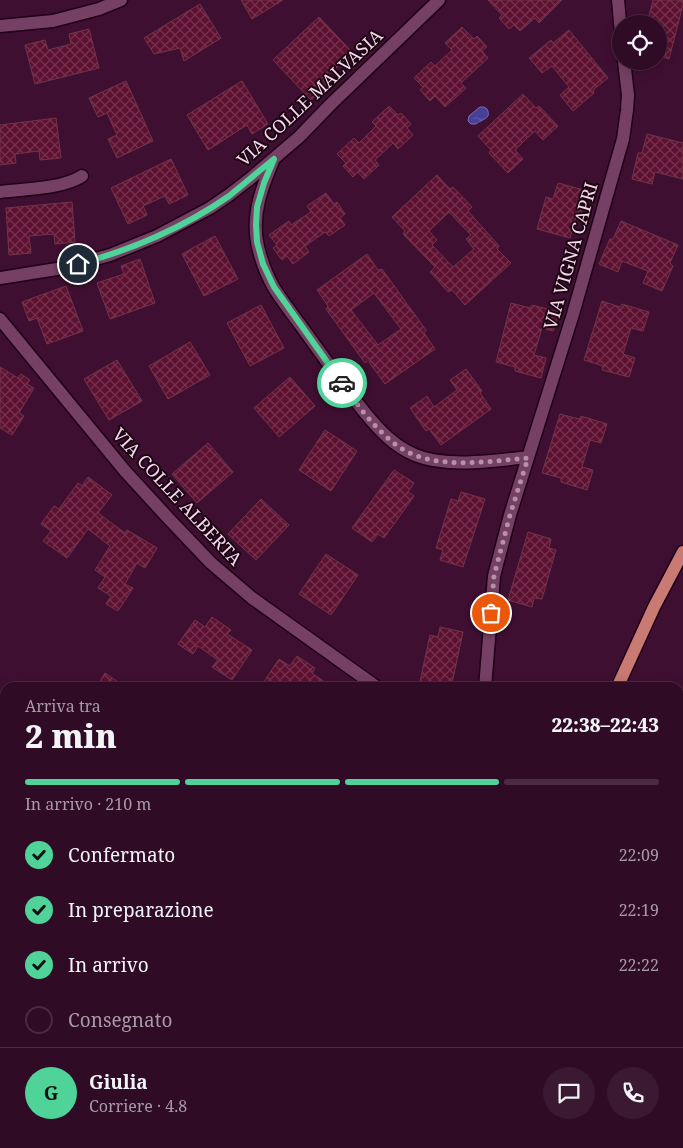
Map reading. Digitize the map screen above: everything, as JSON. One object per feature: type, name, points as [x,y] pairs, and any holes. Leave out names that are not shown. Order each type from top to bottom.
[{"type":"main road","points":[[620,682],[654,607],[683,552]]},
{"type":"street","points":[[0,26],[53,21],[98,5],[121,0]]},
{"type":"street","name":"VIA COLLE MALVASIA","points":[[0,278],[56,269],[121,252],[157,236],[210,208],[229,195],[299,137],[330,104],[439,0]]},
{"type":"street","points":[[618,0],[619,15]]},
{"type":"street","name":"VIA VIGNA CAPRI","points":[[528,458],[573,314],[623,138],[628,95],[625,70]]},
{"type":"street","points":[[274,159],[257,207],[257,242],[263,264],[279,295],[352,397],[383,434],[404,450],[430,460],[478,462],[528,458],[510,515],[494,576],[485,682]]},
{"type":"street","points":[[0,192],[74,182],[82,176]]},
{"type":"street","name":"VIA COLLE ALBERTA","points":[[0,319],[125,470],[169,520],[211,563],[252,598],[370,682]]},
{"type":"water","points":[[480,107],[487,109],[487,117],[476,124],[471,124],[468,121],[469,116]]},
{"type":"building","points":[[241,0],[283,0],[252,19]]},
{"type":"building","points":[[488,0],[562,0],[539,23],[535,18],[520,31],[514,25],[509,29],[499,18],[502,15]]},
{"type":"building","points":[[653,0],[683,0],[669,59],[667,58],[667,15],[649,15]]},
{"type":"building","points":[[200,4],[221,38],[184,61],[180,48],[154,54],[144,38]]},
{"type":"building","points":[[319,17],[353,53],[323,80],[328,85],[311,100],[273,60]]},
{"type":"building","points":[[462,27],[474,39],[477,36],[487,47],[482,51],[488,58],[461,83],[466,88],[445,107],[435,96],[430,101],[420,90],[423,87],[414,78],[431,62],[435,66],[452,50],[445,43]]},
{"type":"building","points":[[89,29],[99,68],[35,84],[25,45],[45,40],[48,50],[71,44],[69,34]]},
{"type":"building","points":[[569,30],[608,78],[593,90],[594,93],[573,111],[560,95],[569,87],[552,66],[542,73],[529,58],[551,40],[553,43]]},
{"type":"building","points":[[126,81],[153,141],[117,158],[108,139],[117,135],[107,113],[98,117],[89,98]]},
{"type":"building","points":[[242,81],[268,124],[252,134],[247,125],[208,150],[187,115]]},
{"type":"building","points":[[523,94],[536,108],[539,106],[558,126],[543,140],[535,131],[526,139],[515,150],[523,159],[508,173],[489,153],[491,150],[478,136]]},
{"type":"building","points":[[389,106],[398,115],[401,113],[411,124],[407,128],[413,135],[398,149],[393,143],[375,160],[379,165],[364,179],[358,172],[353,177],[343,166],[346,163],[337,154],[354,138],[359,143],[376,126],[372,122]]},
{"type":"building","points":[[56,118],[61,158],[40,160],[39,151],[15,154],[16,163],[0,165],[0,125]]},
{"type":"building","points":[[647,134],[683,143],[683,179],[655,172],[652,184],[632,179],[638,153],[642,153]]},
{"type":"building","points":[[171,159],[188,195],[169,204],[165,196],[143,206],[147,215],[128,224],[111,188]]},
{"type":"building","points":[[437,175],[450,189],[453,187],[472,207],[468,211],[499,246],[497,249],[511,263],[465,305],[452,290],[448,292],[430,272],[435,267],[403,234],[405,231],[392,217]],"holes":[[[449,212],[471,235],[466,239],[474,249],[453,267],[432,245],[437,240],[429,231]]]},
{"type":"building","points":[[558,183],[587,191],[581,214],[577,213],[570,238],[537,229],[546,197],[553,199]]},
{"type":"building","points":[[326,193],[334,204],[337,202],[345,214],[340,218],[345,225],[329,236],[325,232],[305,246],[309,252],[293,264],[287,256],[282,260],[273,248],[277,245],[269,235],[289,221],[291,225],[311,212],[307,206]]},
{"type":"building","points":[[72,202],[75,242],[55,244],[54,234],[29,236],[31,253],[9,255],[6,208]]},
{"type":"building","points":[[621,221],[678,245],[670,263],[673,266],[662,291],[643,283],[648,271],[622,261],[618,272],[599,264],[610,239],[613,239]]},
{"type":"building","points":[[215,236],[238,279],[204,296],[182,254]]},
{"type":"building","points":[[367,254],[378,270],[382,269],[426,330],[424,333],[435,349],[385,384],[369,362],[372,357],[365,363],[326,309],[328,306],[317,290]],"holes":[[[374,293],[401,329],[378,345],[351,310]]]},
{"type":"building","points":[[140,259],[155,303],[110,319],[97,283],[124,274],[121,266]]},
{"type":"building","points":[[66,286],[83,331],[47,344],[37,318],[29,321],[22,302]]},
{"type":"building","points":[[602,301],[620,307],[622,304],[649,312],[643,331],[631,328],[623,354],[635,358],[629,377],[602,370],[603,366],[584,360]]},
{"type":"building","points":[[511,303],[530,308],[532,305],[559,312],[553,331],[542,328],[534,355],[546,358],[541,378],[515,371],[515,367],[496,362]]},
{"type":"building","points":[[261,305],[284,348],[250,366],[227,323]]},
{"type":"building","points":[[190,342],[210,375],[168,399],[149,366]]},
{"type":"building","points":[[117,360],[142,401],[109,420],[84,379]]},
{"type":"building","points":[[0,367],[18,378],[21,374],[30,380],[27,384],[34,388],[19,413],[24,416],[12,435],[0,428]]},
{"type":"building","points":[[466,369],[482,391],[480,393],[491,409],[441,445],[429,429],[426,431],[410,408],[427,396],[434,407],[457,390],[450,380]]},
{"type":"building","points":[[290,377],[315,406],[279,437],[254,408]]},
{"type":"building","points":[[560,414],[579,419],[581,416],[607,424],[601,443],[590,440],[582,467],[593,470],[587,490],[561,482],[561,478],[542,473]]},
{"type":"building","points":[[325,430],[357,451],[331,491],[299,470]]},
{"type":"building","points":[[208,443],[233,472],[197,503],[172,474]]},
{"type":"building","points":[[394,470],[414,483],[408,492],[414,496],[384,538],[378,534],[372,542],[352,528]]},
{"type":"building","points":[[88,477],[112,495],[98,513],[125,533],[127,530],[157,548],[145,568],[137,563],[125,584],[133,588],[118,611],[106,604],[111,596],[98,588],[105,577],[95,570],[110,546],[88,529],[67,558],[43,541],[51,531],[41,524],[54,506],[59,509],[78,483],[82,486]]},
{"type":"building","points":[[461,492],[485,499],[463,567],[440,560],[443,550],[436,548],[451,499],[458,501]]},
{"type":"building","points":[[261,499],[289,525],[256,560],[228,534]]},
{"type":"building","points":[[528,532],[551,539],[549,548],[556,550],[542,599],[534,598],[532,607],[508,600]]},
{"type":"building","points":[[326,554],[358,575],[331,615],[299,594]]},
{"type":"building","points":[[212,617],[231,630],[227,634],[252,650],[232,680],[212,667],[218,660],[198,646],[193,654],[178,644],[195,620],[205,627]]},
{"type":"building","points":[[440,627],[463,632],[452,682],[420,682],[430,635],[438,637]]},
{"type":"building","points":[[297,656],[315,668],[312,673],[325,682],[264,682],[279,659],[290,666]]},
{"type":"building","points":[[105,673],[118,682],[100,682]]},
{"type":"way so far","points":[[342,383],[383,434],[404,450],[415,455],[430,460],[465,462],[528,458],[510,515],[494,576],[491,613]]},
{"type":"route","points":[[78,264],[121,252],[192,218],[229,195],[274,159],[257,207],[257,242],[263,264],[274,287],[342,383]]}]
